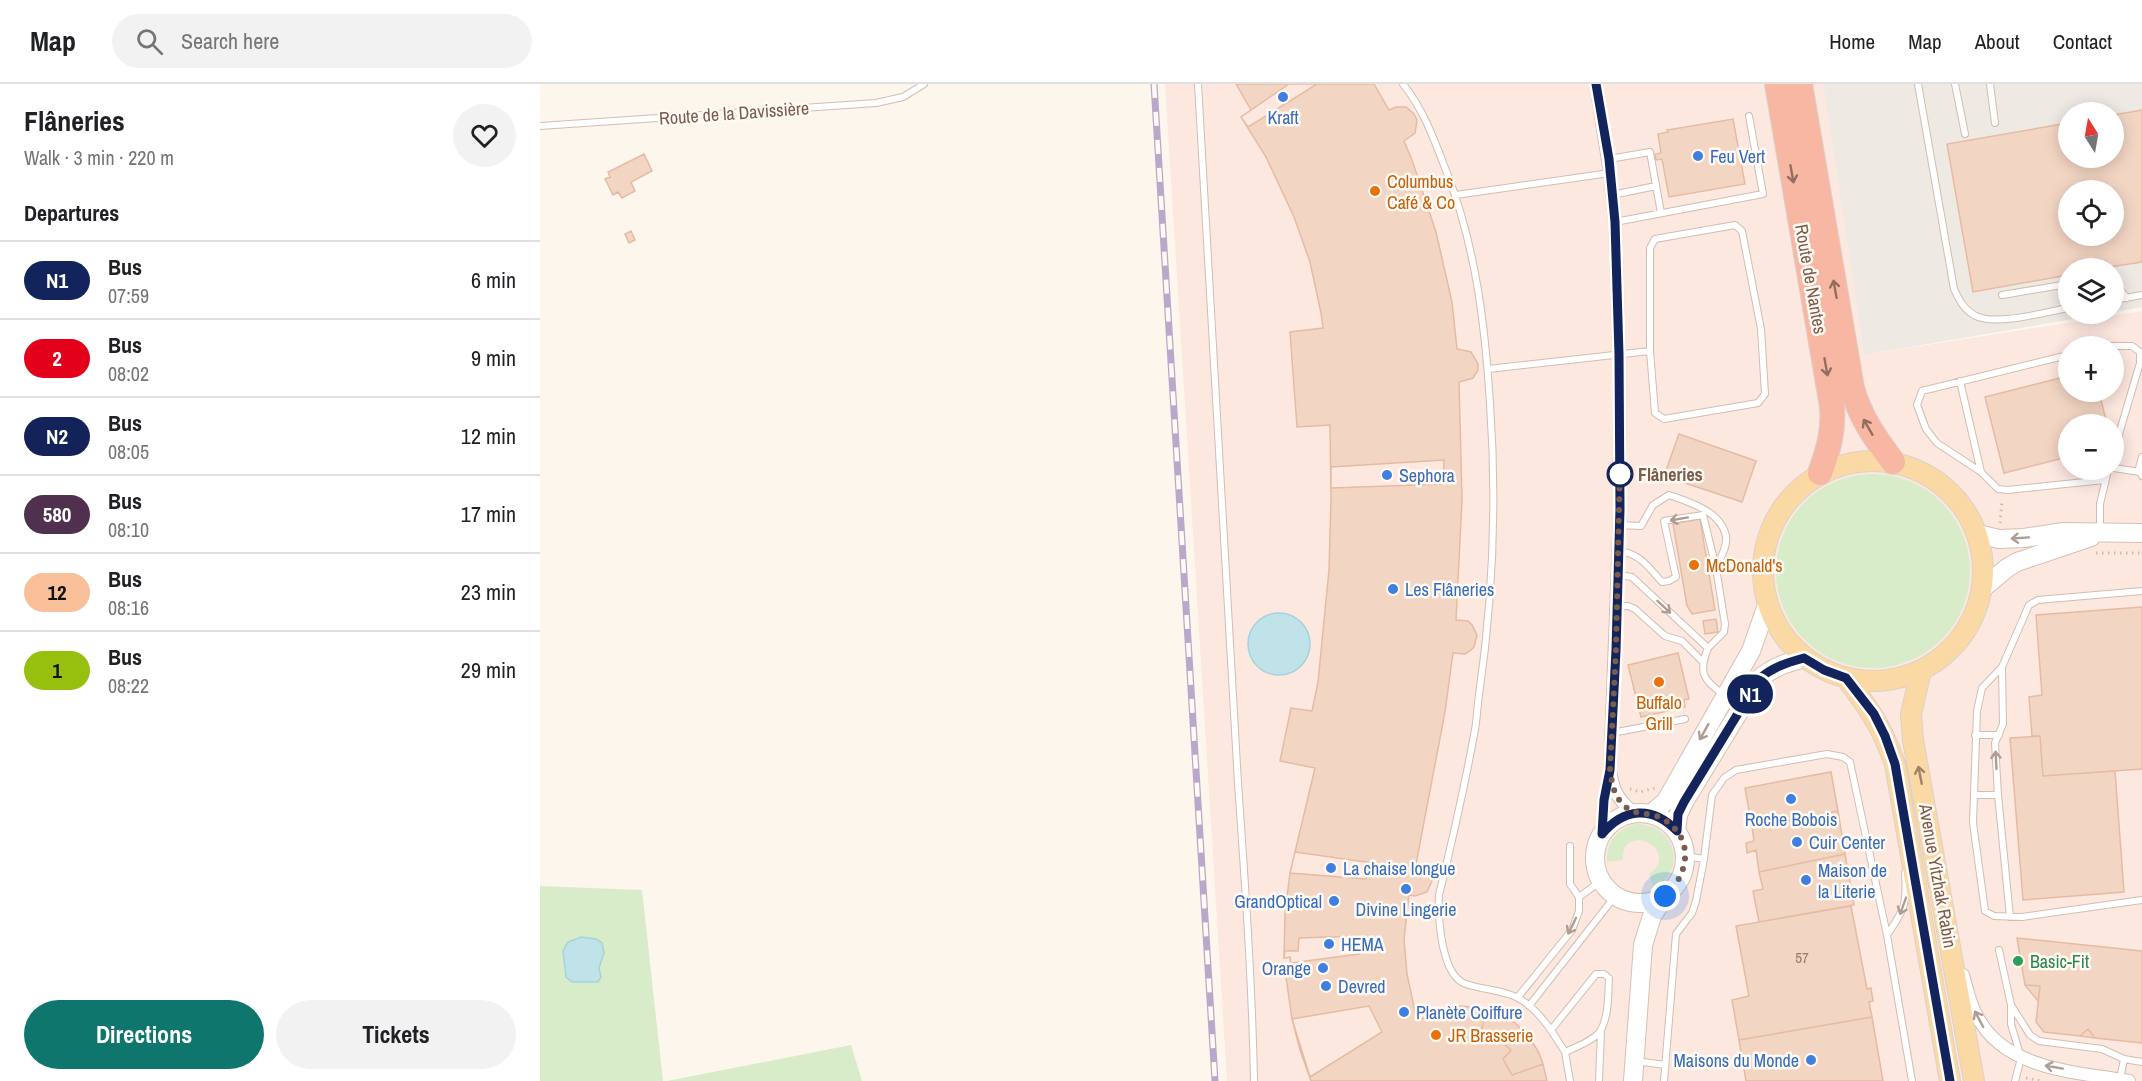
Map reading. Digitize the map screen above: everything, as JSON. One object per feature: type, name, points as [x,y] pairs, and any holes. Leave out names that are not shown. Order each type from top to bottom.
[{"type":"highway","name":"Route de Nantes","points":[[1777,84],[1834,422],[1820,473]]},
{"type":"highway","name":"Route de Nantes","points":[[1800,84],[1855,401],[1868,429],[1893,462]]},
{"type":"main road","points":[[1856,461],[1893,462],[1920,471],[1945,486],[1964,508],[1978,534],[1983,561],[1983,588],[1971,622],[1964,632],[1950,650],[1921,671],[1884,681],[1846,678],[1824,670],[1804,658],[1781,634],[1767,605],[1762,575],[1765,544],[1776,516],[1795,491],[1820,473],[1856,461]]},
{"type":"main road","name":"Avenue Yitzhak Rabin","points":[[1921,671],[1911,714],[1913,740],[1974,1081]]},
{"type":"main road","name":"Avenue Yitzhak Rabin","points":[[1846,678],[1874,714],[1895,764],[1950,1081]]},
{"type":"street","points":[[1599,85],[1615,222],[1619,354],[1619,525],[1610,770],[1604,800],[1602,834],[1596,852],[1597,872],[1601,880],[1624,899],[1643,945]]},
{"type":"street","points":[[1978,534],[1999,539],[2063,532],[2142,533]]},
{"type":"street","points":[[1983,588],[2018,562],[2101,534]]},
{"type":"street","points":[[1602,834],[1616,820],[1643,814],[1666,801],[1751,651],[1767,605]]},
{"type":"street","points":[[1677,831],[1678,814],[1684,802],[1759,679],[1783,663],[1804,658]]},
{"type":"street","points":[[1610,770],[1613,789],[1620,802],[1643,814],[1670,823],[1683,843],[1685,856],[1680,879],[1652,916],[1643,945],[1633,1081]]},
{"type":"street","points":[[1624,899],[1654,900],[1665,896]]},
{"type":"street","points":[[1947,928],[1977,1017],[1993,1039],[2021,1058],[2038,1064],[2115,1080]]},
{"type":"lane","name":"Route de la Davissière","points":[[540,126],[876,103],[903,97],[924,84]]},
{"type":"lane","points":[[1198,84],[1253,1024],[1254,1081]]},
{"type":"lane","points":[[1403,84],[1411,94],[1429,128],[1456,195],[1474,264],[1485,334],[1493,441],[1493,549],[1485,650],[1475,733],[1439,895],[1438,910],[1444,947],[1450,970],[1456,979],[1464,984],[1518,998],[1529,1006],[1551,1030],[1565,1052],[1570,1081]]},
{"type":"lane","points":[[1918,84],[1954,289],[1963,307],[1975,316],[1990,320],[2058,310]]},
{"type":"lane","points":[[1955,84],[1965,134]]},
{"type":"lane","points":[[1990,84],[1995,123]]},
{"type":"lane","points":[[1615,222],[1763,194],[1749,116]]},
{"type":"lane","points":[[1609,159],[1650,152],[1661,213]]},
{"type":"lane","points":[[1456,195],[1610,173]]},
{"type":"lane","points":[[1612,195],[1656,186]]},
{"type":"lane","points":[[1735,225],[1742,231],[1759,317],[1765,393],[1758,403],[1664,419],[1655,413],[1650,351],[1650,248],[1655,239],[1735,225]]},
{"type":"lane","points":[[2002,295],[2058,286]]},
{"type":"lane","points":[[2124,295],[2127,298]]},
{"type":"lane","points":[[2124,298],[2142,295]]},
{"type":"lane","points":[[2124,346],[2132,346],[2140,352],[2140,363],[2124,417]]},
{"type":"lane","points":[[1488,369],[1650,351]]},
{"type":"lane","points":[[2058,358],[1922,390],[1917,405],[1926,429],[1937,442],[1981,472],[1998,489],[2104,480],[2100,504],[2101,534]]},
{"type":"lane","points":[[1960,381],[1981,472]]},
{"type":"lane","points":[[2124,470],[2141,474],[2142,457]]},
{"type":"lane","points":[[1619,525],[1641,526],[1653,505],[1669,495],[1697,505],[1718,522],[1726,537],[1723,553],[1716,568]]},
{"type":"lane","points":[[1618,551],[1637,555],[1662,582],[1669,582],[1676,577],[1664,521],[1703,515],[1716,568],[1725,624],[1724,633],[1708,648],[1702,672],[1708,684],[1725,695]]},
{"type":"lane","points":[[1618,575],[1632,577],[1708,648]]},
{"type":"lane","points":[[2142,591],[2038,600],[2029,605],[2002,667],[1982,687],[1975,735],[1973,823],[1985,911],[1994,916],[2010,917],[2070,911],[2142,900]]},
{"type":"lane","points":[[1617,606],[1628,606],[1635,609],[1665,636],[1682,640],[1703,662]]},
{"type":"lane","points":[[2002,667],[2003,724],[1995,743],[2010,917]]},
{"type":"lane","points":[[1612,733],[1685,719]]},
{"type":"lane","points":[[1975,735],[1999,735]]},
{"type":"lane","points":[[1664,1081],[1676,934],[1692,913],[1704,859],[1712,795],[1724,778],[1736,770],[1827,754],[1844,757],[1850,762],[1887,935],[1912,1081]]},
{"type":"lane","points":[[1895,764],[1903,854]]},
{"type":"lane","points":[[1975,795],[1998,795]]},
{"type":"lane","points":[[1518,998],[1572,930],[1579,911],[1579,897],[1570,884],[1570,846]]},
{"type":"lane","points":[[1685,856],[1704,859]]},
{"type":"lane","points":[[1887,935],[1898,920],[1907,899],[1904,866]]},
{"type":"lane","points":[[1579,897],[1601,880]]},
{"type":"lane","points":[[1529,1006],[1624,899]]},
{"type":"lane","points":[[1999,950],[2011,1005],[2011,1024],[2021,1058],[2016,1078]]},
{"type":"lane","points":[[1551,1030],[1596,974],[1604,974],[1609,978],[1608,1007],[1601,1031],[1599,1081]]},
{"type":"lane","points":[[2011,1005],[2030,1035],[2039,1041],[2102,1049],[2124,1059],[2142,1062]]},
{"type":"lane","points":[[1565,1052],[1601,1031]]},
{"type":"lane","points":[[2115,1080],[2124,1059]]},
{"type":"lane","points":[[1635,1061],[1665,1065]]},
{"type":"path","points":[[1999,539],[2002,489]]},
{"type":"path","points":[[1622,787],[1640,792],[1658,788],[1670,794]]},
{"type":"path","points":[[2016,1078],[2042,1081]]},
{"type":"shaded area","points":[[1165,84],[1823,84],[1864,355],[2060,324],[2124,324],[2124,314],[2142,311],[2142,1081],[1227,1081]]},
{"type":"shaded area","points":[[1823,84],[2142,84],[2142,307],[2124,310],[2124,258],[2058,258],[2058,322],[1864,355]]},
{"type":"green space","points":[[1863,474],[1883,474],[1919,485],[1942,502],[1954,517],[1963,534],[1970,561],[1970,581],[1963,608],[1954,625],[1942,640],[1927,652],[1910,661],[1883,668],[1863,668],[1827,657],[1798,633],[1787,617],[1780,599],[1776,581],[1776,561],[1787,525],[1811,496],[1827,485],[1845,478]]},
{"type":"green space","points":[[1635,824],[1649,826],[1660,831],[1668,839],[1673,849],[1674,859],[1671,870],[1665,880],[1654,889],[1649,874],[1658,865],[1659,856],[1655,848],[1648,843],[1639,840],[1631,842],[1625,848],[1623,860],[1607,862],[1610,843],[1622,830]]},
{"type":"green space","points":[[540,886],[642,890],[663,1081],[540,1081]]},
{"type":"green space","points":[[851,1045],[862,1081],[667,1081]]},
{"type":"water","points":[[1273,613],[1285,613],[1301,622],[1308,632],[1310,644],[1308,656],[1301,666],[1285,675],[1273,675],[1262,670],[1253,661],[1248,650],[1248,638],[1253,627],[1262,618]]},
{"type":"water","points":[[581,937],[596,939],[602,943],[604,953],[599,968],[601,977],[598,982],[572,982],[566,977],[563,951],[568,942]]},
{"type":"building","name":"Les Flâneries","points":[[1236,84],[1374,84],[1389,110],[1406,107],[1417,120],[1415,133],[1404,141],[1436,232],[1452,302],[1457,349],[1471,352],[1478,364],[1478,370],[1473,378],[1459,382],[1462,500],[1456,620],[1468,621],[1477,635],[1474,647],[1470,651],[1465,654],[1453,653],[1445,712],[1416,864],[1428,869],[1432,881],[1427,892],[1415,896],[1409,895],[1404,940],[1407,974],[1417,1021],[1442,1009],[1461,1006],[1487,1009],[1479,1040],[1487,1043],[1493,1035],[1511,1050],[1503,1059],[1512,1075],[1543,1064],[1547,1081],[1311,1081],[1300,1050],[1292,1019],[1285,970],[1291,970],[1290,957],[1284,958],[1285,913],[1290,873],[1315,768],[1280,761],[1291,708],[1312,711],[1318,682],[1329,570],[1330,425],[1297,427],[1290,332],[1323,328],[1321,313],[1310,262],[1294,217],[1266,157],[1241,117],[1251,110]]},
{"type":"building","name":"Kraft","points":[[1289,84],[1317,84],[1248,127],[1241,117]]},
{"type":"building","points":[[2142,110],[2142,262],[2124,265],[2124,258],[2058,258],[2058,277],[1973,292],[1947,144],[2058,125],[2058,168],[2124,168],[2124,113]]},
{"type":"building","name":"Feu Vert","points":[[1733,119],[1745,184],[1669,197],[1662,159],[1656,160],[1655,154],[1661,153],[1658,134],[1668,132],[1667,130]]},
{"type":"building","points":[[644,154],[652,171],[631,182],[635,191],[622,198],[618,192],[613,195],[605,179],[610,177],[608,172]]},
{"type":"building","points":[[631,231],[635,240],[629,243],[625,234]]},
{"type":"building","points":[[2058,379],[2058,402],[2102,402],[2104,414],[2058,414],[2058,460],[2004,473],[1985,397]]},
{"type":"building","points":[[1679,434],[1756,461],[1742,502],[1664,476]]},
{"type":"building","name":"Sephora","points":[[1444,460],[1443,484],[1331,488],[1331,467]]},
{"type":"building","name":"McDonald's","points":[[1700,519],[1715,610],[1692,614],[1687,606],[1673,524]]},
{"type":"building","points":[[2142,607],[2142,769],[2043,776],[2040,736],[2032,736],[2029,697],[2042,695],[2036,615]]},
{"type":"building","points":[[1716,619],[1718,632],[1705,634],[1703,621]]},
{"type":"building","name":"Buffalo Grill","points":[[1678,653],[1689,699],[1684,700],[1685,707],[1641,717],[1628,665]]},
{"type":"building","points":[[2040,736],[2043,776],[2115,771],[2124,892],[2023,900],[2010,738]]},
{"type":"building","name":"Roche Bobois","points":[[1831,772],[1838,811],[1752,827],[1745,788]]},
{"type":"building","name":"Cuir Center","points":[[1838,811],[1845,854],[1759,872],[1756,850],[1747,853],[1746,843],[1754,841],[1752,827]]},
{"type":"building","name":"La chaise longue","points":[[1295,852],[1373,863],[1366,879],[1290,873]]},
{"type":"building","name":"Maison de la Literie","points":[[1845,854],[1854,905],[1759,922],[1753,891],[1763,889],[1759,872]]},
{"type":"building","points":[[1851,906],[1867,989],[1871,988],[1873,1001],[1869,1002],[1872,1017],[1739,1040],[1732,1000],[1749,996],[1736,926]]},
{"type":"building","name":"HEMA","points":[[1358,936],[1359,954],[1291,963],[1290,957],[1284,958],[1285,951],[1298,951],[1299,938]]},
{"type":"building","points":[[2017,938],[2142,951],[2142,1043],[2095,1038],[2088,1029],[2080,1036],[2044,1032],[2036,1022],[2040,986],[2025,985]]},
{"type":"building","points":[[2025,985],[2040,986],[2038,1001]]},
{"type":"building","points":[[1369,1006],[1382,1032],[1310,1077],[1292,1019]]},
{"type":"building","points":[[1487,1009],[1515,1023],[1529,1036],[1543,1064],[1512,1075],[1503,1059],[1511,1050],[1493,1035],[1487,1043],[1479,1040]]},
{"type":"building","name":"Maisons du Monde","points":[[1872,1017],[1883,1081],[1746,1081],[1739,1040]]},
{"type":"building","points":[[2088,1029],[2095,1038],[2080,1036]]},
{"type":"railway","points":[[1154,84],[1215,1081]]},
{"type":"bus line","name":"N1","points":[[1596,84],[1609,159],[1615,222],[1620,465],[1616,650],[1610,770],[1604,800],[1602,834],[1611,824],[1634,813],[1651,814],[1661,818],[1677,831],[1678,814],[1684,802],[1759,679],[1770,670],[1783,663],[1804,658],[1824,670],[1846,678],[1874,714],[1895,764],[1950,1081]]},
{"type":"place","name":"Kraft","points":[[1283,97]]},
{"type":"place","name":"Feu Vert","points":[[1698,156]]},
{"type":"place","name":"Columbus Café & Co","points":[[1375,191]]},
{"type":"place","name":"Flâneries","points":[[1620,474]]},
{"type":"place","name":"Sephora","points":[[1387,475]]},
{"type":"place","name":"McDonald's","points":[[1694,565]]},
{"type":"place","name":"Les Flâneries","points":[[1393,589]]},
{"type":"place","name":"Buffalo Grill","points":[[1659,682]]},
{"type":"place","name":"Roche Bobois","points":[[1791,799]]},
{"type":"place","name":"Cuir Center","points":[[1797,842]]},
{"type":"place","name":"La chaise longue","points":[[1331,868]]},
{"type":"place","name":"Maison de la Literie","points":[[1806,880]]},
{"type":"place","name":"Divine Lingerie","points":[[1406,889]]},
{"type":"place","name":"GrandOptical","points":[[1334,901]]},
{"type":"place","name":"HEMA","points":[[1329,944]]},
{"type":"place","name":"Basic-Fit","points":[[2018,961]]},
{"type":"place","name":"Orange","points":[[1323,968]]},
{"type":"place","name":"Devred","points":[[1326,986]]},
{"type":"place","name":"Planète Coiffure","points":[[1404,1012]]},
{"type":"place","name":"JR Brasserie","points":[[1436,1035]]},
{"type":"place","name":"Maisons du Monde","points":[[1811,1060]]},
{"type":"route","points":[[1620,474],[1620,465],[1616,650],[1610,770],[1613,789],[1620,802],[1634,813],[1651,814],[1670,823],[1683,843],[1684,868],[1674,888],[1665,896]]}]
